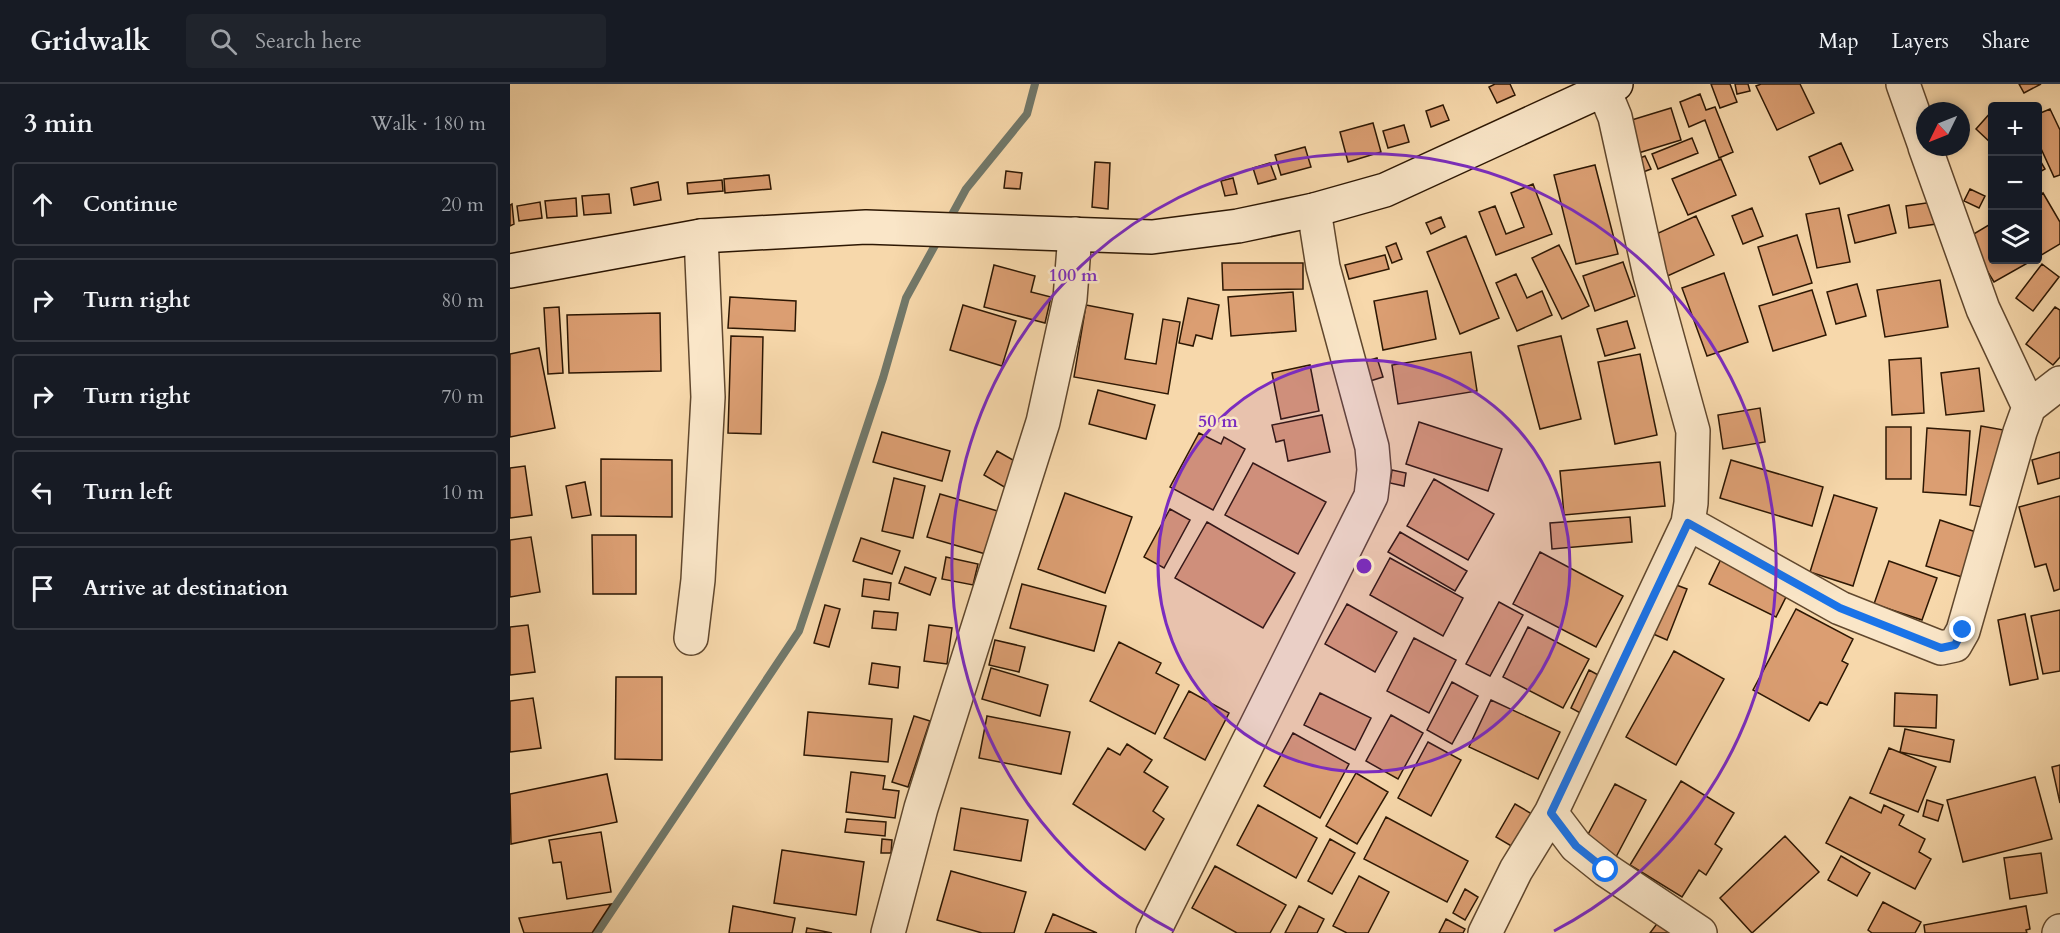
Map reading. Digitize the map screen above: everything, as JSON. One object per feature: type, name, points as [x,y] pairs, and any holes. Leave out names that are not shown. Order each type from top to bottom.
[{"type":"street","points":[[1903,84],[1916,121]]},
{"type":"street","points":[[510,271],[701,236],[866,227],[1152,237],[1238,226],[1314,210],[1385,190],[1610,87],[1650,275],[1693,431],[1691,503],[1688,523],[1551,813],[1516,870],[1485,933]]},
{"type":"street","points":[[1929,156],[1983,309],[2029,408]]},
{"type":"street","points":[[1153,933],[1371,496],[1374,470],[1372,447],[1323,267],[1314,210]]},
{"type":"street","points":[[888,933],[921,808],[1043,422],[1070,299],[1075,234]]},
{"type":"street","points":[[691,638],[698,580],[708,397],[701,236]]},
{"type":"street","points":[[1688,523],[1840,608],[1941,648],[1955,645],[1963,630],[2029,408],[2060,383]]},
{"type":"street","points":[[1551,813],[1576,846],[1606,870],[1700,933]]},
{"type":"building","points":[[1495,84],[1510,84],[1515,95],[1497,103],[1489,87]]},
{"type":"building","points":[[1711,84],[1730,84],[1737,102],[1720,108]]},
{"type":"building","points":[[1735,84],[1748,84],[1750,91],[1737,94]]},
{"type":"building","points":[[1800,84],[1814,113],[1777,130],[1756,86]]},
{"type":"building","points":[[2019,84],[2041,84],[2024,93]]},
{"type":"building","points":[[1700,94],[1706,110],[1715,107],[1733,152],[1719,158],[1705,120],[1689,127],[1680,102]]},
{"type":"building","points":[[1443,105],[1449,120],[1431,127],[1426,111]]},
{"type":"building","points":[[1671,108],[1681,140],[1635,154],[1625,122]]},
{"type":"building","points":[[2050,109],[2060,130],[2060,175],[2054,177],[2042,151],[2042,112]]},
{"type":"building","points":[[1988,116],[1988,140],[1976,129]]},
{"type":"building","points":[[1373,123],[1381,152],[1348,162],[1340,132]]},
{"type":"building","points":[[1404,125],[1409,142],[1388,148],[1383,131]]},
{"type":"building","points":[[1692,138],[1698,153],[1658,169],[1652,154]]},
{"type":"building","points":[[1841,143],[1853,170],[1820,184],[1809,157]]},
{"type":"building","points":[[1305,147],[1311,167],[1281,175],[1275,155]]},
{"type":"building","points":[[1645,156],[1651,169],[1638,174],[1633,161]]},
{"type":"building","points":[[1721,159],[1736,195],[1688,215],[1672,179]]},
{"type":"building","points":[[1095,162],[1110,163],[1108,209],[1092,207]]},
{"type":"building","points":[[1270,163],[1276,179],[1258,184],[1253,168]]},
{"type":"building","points":[[1595,165],[1618,254],[1576,264],[1554,175]]},
{"type":"building","points":[[1006,171],[1022,173],[1020,189],[1004,188]]},
{"type":"building","points":[[769,175],[771,189],[725,193],[724,179]]},
{"type":"building","points":[[1233,178],[1237,194],[1225,196],[1221,181]]},
{"type":"building","points":[[722,180],[723,191],[688,194],[687,183]]},
{"type":"building","points":[[658,182],[661,200],[634,205],[631,188]]},
{"type":"building","points":[[1533,184],[1552,234],[1496,255],[1479,212],[1495,206],[1506,234],[1524,227],[1511,193]]},
{"type":"building","points":[[1970,189],[1985,196],[1979,208],[1964,201]]},
{"type":"building","points":[[609,194],[611,213],[584,215],[582,196]]},
{"type":"building","points":[[2042,194],[2060,222],[2060,244],[2042,255],[2042,210]]},
{"type":"building","points":[[576,198],[577,216],[547,218],[545,201]]},
{"type":"building","points":[[540,202],[542,218],[519,221],[517,206]]},
{"type":"building","points":[[1933,202],[1936,224],[1909,228],[1906,206]]},
{"type":"building","points":[[512,204],[514,224],[510,226],[510,205]]},
{"type":"building","points":[[1889,205],[1896,233],[1855,243],[1848,215]]},
{"type":"building","points":[[1752,208],[1763,236],[1743,244],[1732,216]]},
{"type":"building","points":[[1839,208],[1850,262],[1817,268],[1806,214]]},
{"type":"building","points":[[1696,216],[1714,255],[1663,278],[1645,239]]},
{"type":"building","points":[[1441,217],[1445,227],[1431,234],[1426,223]]},
{"type":"building","points":[[1988,225],[1988,264],[2026,264],[1994,282],[1967,238]]},
{"type":"building","points":[[1797,235],[1812,283],[1773,295],[1758,247]]},
{"type":"building","points":[[1466,236],[1499,318],[1460,334],[1427,252]]},
{"type":"building","points":[[1396,243],[1402,259],[1392,263],[1386,247]]},
{"type":"building","points":[[1559,245],[1589,306],[1562,319],[1532,258]]},
{"type":"building","points":[[1385,255],[1389,269],[1349,279],[1345,265]]},
{"type":"building","points":[[1623,262],[1635,296],[1595,311],[1583,276]]},
{"type":"building","points":[[1222,263],[1303,263],[1303,289],[1223,290]]},
{"type":"building","points":[[2042,264],[2059,277],[2033,311],[2016,298]]},
{"type":"building","points":[[994,265],[1035,276],[1031,292],[1051,297],[1045,323],[984,307]]},
{"type":"building","points":[[1724,273],[1748,342],[1707,356],[1682,288]]},
{"type":"building","points":[[1516,274],[1527,298],[1542,291],[1552,315],[1517,331],[1496,283]]},
{"type":"building","points":[[1940,280],[1948,327],[1885,337],[1877,290]]},
{"type":"building","points":[[1857,284],[1866,316],[1836,324],[1827,292]]},
{"type":"building","points":[[1812,290],[1826,335],[1773,351],[1759,306]]},
{"type":"building","points":[[1427,291],[1436,339],[1383,350],[1374,301]]},
{"type":"building","points":[[1293,292],[1296,331],[1231,336],[1228,297]]},
{"type":"building","points":[[730,297],[796,301],[795,331],[728,328]]},
{"type":"building","points":[[1188,298],[1219,305],[1212,339],[1196,335],[1193,346],[1179,343]]},
{"type":"building","points":[[963,305],[1016,321],[1002,366],[950,350]]},
{"type":"building","points":[[1086,305],[1133,314],[1125,359],[1156,364],[1163,319],[1180,322],[1168,394],[1074,377]]},
{"type":"building","points":[[559,307],[563,373],[548,374],[544,308]]},
{"type":"building","points":[[2055,307],[2060,310],[2060,357],[2053,365],[2026,344]]},
{"type":"building","points":[[660,313],[661,371],[569,373],[567,315]]},
{"type":"building","points":[[1627,321],[1635,348],[1605,356],[1597,329]]},
{"type":"building","points":[[731,336],[763,337],[761,434],[728,433]]},
{"type":"building","points":[[1561,336],[1581,419],[1540,429],[1518,346]]},
{"type":"building","points":[[539,348],[555,428],[510,437],[510,354]]},
{"type":"building","points":[[1471,352],[1477,391],[1398,404],[1392,365]]},
{"type":"building","points":[[1640,354],[1657,435],[1615,444],[1598,362]]},
{"type":"building","points":[[1377,358],[1383,377],[1367,382],[1360,363]]},
{"type":"building","points":[[1921,358],[1924,413],[1892,415],[1889,360]]},
{"type":"building","points":[[1310,365],[1319,411],[1281,419],[1272,373]]},
{"type":"building","points":[[1979,368],[1984,411],[1946,415],[1941,373]]},
{"type":"building","points":[[1098,390],[1155,405],[1146,439],[1089,424]]},
{"type":"building","points":[[1760,408],[1765,442],[1723,449],[1718,415]]},
{"type":"building","points":[[1322,415],[1330,452],[1288,461],[1284,440],[1276,442],[1272,425]]},
{"type":"building","points":[[1419,422],[1502,449],[1488,491],[1406,464]]},
{"type":"building","points":[[1981,426],[2004,430],[1993,509],[1970,505]]},
{"type":"building","points":[[1886,427],[1911,427],[1911,479],[1886,479]]},
{"type":"building","points":[[1927,428],[1970,431],[1966,495],[1923,492]]},
{"type":"building","points":[[882,432],[950,451],[942,481],[873,462]]},
{"type":"building","points":[[1199,433],[1221,444],[1224,437],[1245,449],[1213,510],[1170,487]]},
{"type":"building","points":[[997,451],[1020,464],[1006,488],[984,475]]},
{"type":"building","points":[[2060,452],[2060,478],[2038,484],[2032,460]]},
{"type":"building","points":[[601,459],[672,460],[672,517],[601,516]]},
{"type":"building","points":[[1731,460],[1823,487],[1812,526],[1720,498]]},
{"type":"building","points":[[1660,462],[1665,506],[1564,515],[1560,471]]},
{"type":"building","points":[[1253,463],[1326,502],[1298,554],[1225,515]]},
{"type":"building","points":[[525,466],[532,515],[510,518],[510,468]]},
{"type":"building","points":[[1392,470],[1406,473],[1404,486],[1390,483]]},
{"type":"building","points":[[894,478],[925,486],[913,538],[882,531]]},
{"type":"building","points":[[1434,479],[1494,514],[1468,560],[1407,526]]},
{"type":"building","points":[[585,482],[591,515],[572,518],[566,486]]},
{"type":"building","points":[[1065,493],[1132,517],[1105,593],[1038,569]]},
{"type":"building","points":[[940,494],[1001,512],[989,555],[927,537]]},
{"type":"building","points":[[1834,495],[1877,508],[1853,586],[1810,572]]},
{"type":"building","points":[[2060,496],[2060,589],[2054,591],[2046,564],[2035,567],[2019,507]]},
{"type":"building","points":[[1170,509],[1190,520],[1164,568],[1144,557]]},
{"type":"building","points":[[1630,517],[1632,542],[1552,549],[1550,523]]},
{"type":"building","points":[[1940,520],[1976,532],[1962,577],[1926,566]]},
{"type":"building","points":[[1207,522],[1295,573],[1263,628],[1175,578]]},
{"type":"building","points":[[1400,532],[1467,571],[1455,591],[1388,552]]},
{"type":"building","points":[[592,535],[636,535],[636,594],[593,594]]},
{"type":"building","points":[[531,537],[540,592],[510,597],[510,540]]},
{"type":"building","points":[[861,538],[900,551],[892,574],[853,561]]},
{"type":"building","points":[[1540,552],[1623,596],[1596,647],[1513,604]]},
{"type":"building","points":[[946,557],[978,564],[973,585],[942,579]]},
{"type":"building","points":[[1390,558],[1463,598],[1443,636],[1370,595]]},
{"type":"building","points":[[1721,559],[1788,593],[1776,617],[1709,584]]},
{"type":"building","points":[[1889,561],[1937,578],[1922,620],[1874,604]]},
{"type":"building","points":[[905,567],[936,578],[930,595],[899,583]]},
{"type":"building","points":[[864,579],[891,583],[889,600],[862,596]]},
{"type":"building","points":[[1671,583],[1687,589],[1667,640],[1651,633]]},
{"type":"building","points":[[1022,584],[1106,606],[1094,651],[1010,628]]},
{"type":"building","points":[[1499,602],[1523,615],[1490,676],[1466,664]]},
{"type":"building","points":[[1347,604],[1397,632],[1375,672],[1325,644]]},
{"type":"building","points":[[825,605],[840,609],[829,647],[814,643]]},
{"type":"building","points":[[1796,609],[1853,639],[1842,661],[1848,664],[1827,705],[1820,702],[1809,721],[1753,690]]},
{"type":"building","points":[[2060,610],[2060,671],[2043,674],[2031,616]]},
{"type":"building","points":[[874,611],[898,613],[896,630],[872,628]]},
{"type":"building","points":[[2025,614],[2038,679],[2010,685],[1998,620]]},
{"type":"building","points":[[528,625],[535,672],[510,675],[510,627]]},
{"type":"building","points":[[929,625],[952,628],[947,664],[924,661]]},
{"type":"building","points":[[1528,627],[1589,659],[1563,708],[1503,677]]},
{"type":"building","points":[[1414,638],[1456,660],[1429,713],[1387,691]]},
{"type":"building","points":[[995,640],[1025,647],[1019,672],[989,665]]},
{"type":"building","points":[[1119,642],[1161,663],[1156,673],[1179,685],[1155,734],[1090,701]]},
{"type":"building","points":[[1674,651],[1724,679],[1676,765],[1626,737]]},
{"type":"building","points":[[872,663],[900,667],[898,688],[869,684]]},
{"type":"building","points":[[991,668],[1048,685],[1040,716],[982,699]]},
{"type":"building","points":[[1589,670],[1602,677],[1584,715],[1571,708]]},
{"type":"building","points":[[616,677],[662,677],[662,760],[615,759]]},
{"type":"building","points":[[1452,682],[1478,696],[1452,744],[1427,730]]},
{"type":"building","points":[[1189,691],[1229,713],[1205,760],[1164,738]]},
{"type":"building","points":[[1320,693],[1371,718],[1355,750],[1304,725]]},
{"type":"building","points":[[1895,693],[1937,695],[1936,728],[1894,726]]},
{"type":"building","points":[[533,698],[541,748],[510,752],[510,701]]},
{"type":"building","points":[[1491,700],[1560,732],[1538,779],[1469,747]]},
{"type":"building","points":[[808,712],[892,719],[888,762],[804,755]]},
{"type":"building","points":[[1391,715],[1423,733],[1398,779],[1366,761]]},
{"type":"building","points":[[914,716],[930,721],[908,787],[892,782]]},
{"type":"building","points":[[987,716],[1070,732],[1061,774],[979,758]]},
{"type":"building","points":[[1905,729],[1954,740],[1950,762],[1900,752]]},
{"type":"building","points":[[1293,733],[1349,764],[1320,818],[1264,786]]},
{"type":"building","points":[[1428,742],[1461,760],[1431,816],[1398,798]]},
{"type":"building","points":[[1127,744],[1152,760],[1144,772],[1168,787],[1153,811],[1164,819],[1145,850],[1073,804],[1108,748],[1120,755]]},
{"type":"building","points":[[1889,748],[1936,767],[1918,812],[1870,793]]},
{"type":"building","points":[[2060,765],[2060,803],[2052,767]]},
{"type":"building","points":[[851,772],[885,776],[883,789],[899,791],[895,818],[846,812]]},
{"type":"building","points":[[1356,773],[1388,792],[1357,844],[1326,826]]},
{"type":"building","points":[[607,774],[617,822],[511,844],[510,794]]},
{"type":"building","points":[[2035,777],[2052,839],[1963,862],[1947,800]]},
{"type":"building","points":[[1681,781],[1734,813],[1715,844],[1722,849],[1706,875],[1699,870],[1682,897],[1630,865]]},
{"type":"building","points":[[1615,784],[1646,800],[1616,857],[1585,840]]},
{"type":"building","points":[[1850,797],[1881,813],[1884,805],[1904,815],[1899,825],[1925,839],[1919,852],[1931,859],[1915,889],[1826,843]]},
{"type":"building","points":[[1927,800],[1943,805],[1938,821],[1923,816]]},
{"type":"building","points":[[1515,804],[1532,814],[1513,847],[1496,837]]},
{"type":"building","points":[[1258,805],[1317,838],[1296,878],[1237,845]]},
{"type":"building","points":[[961,808],[1028,820],[1021,861],[954,850]]},
{"type":"building","points":[[1386,817],[1468,861],[1447,902],[1364,859]]},
{"type":"building","points":[[847,819],[886,822],[885,836],[845,832]]},
{"type":"building","points":[[601,832],[611,892],[567,899],[561,862],[553,863],[549,840]]},
{"type":"building","points":[[1785,836],[1819,872],[1752,933],[1720,898]]},
{"type":"building","points":[[882,839],[892,840],[891,853],[881,853]]},
{"type":"building","points":[[1330,839],[1355,853],[1332,894],[1308,881]]},
{"type":"building","points":[[782,850],[864,862],[856,915],[774,903]]},
{"type":"building","points":[[2041,853],[2047,893],[2010,899],[2004,858]]},
{"type":"building","points":[[1841,856],[1870,873],[1857,896],[1828,880]]},
{"type":"building","points":[[1215,866],[1286,905],[1270,933],[1237,933],[1192,908]]},
{"type":"building","points":[[951,871],[1026,892],[1014,933],[982,933],[937,920]]},
{"type":"building","points":[[1359,876],[1389,892],[1368,933],[1347,933],[1333,926]]},
{"type":"building","points":[[1465,889],[1478,897],[1465,920],[1453,913]]},
{"type":"building","points":[[1883,902],[1921,922],[1915,933],[1872,933],[1868,930]]},
{"type":"building","points":[[611,904],[592,933],[524,933],[519,918]]},
{"type":"building","points":[[733,906],[795,918],[792,933],[729,933]]},
{"type":"building","points":[[1299,906],[1324,919],[1317,933],[1285,933]]},
{"type":"building","points":[[2026,906],[2030,929],[2026,930],[2027,933],[1925,933],[1924,925]]},
{"type":"building","points":[[1053,914],[1097,933],[1045,933]]},
{"type":"building","points":[[1446,919],[1465,929],[1463,933],[1439,933]]},
{"type":"building","points":[[1659,921],[1674,933],[1650,933]]},
{"type":"building","points":[[807,928],[832,933],[806,933]]},
{"type":"waterway","points":[[948,222],[966,189],[1027,114],[1035,84]]},
{"type":"waterway","points":[[597,933],[799,631],[883,378],[906,298],[939,238]]},
{"type":"route","points":[[1606,870],[1576,846],[1551,813],[1688,523],[1840,608],[1941,648],[1955,645],[1963,630]]}]
